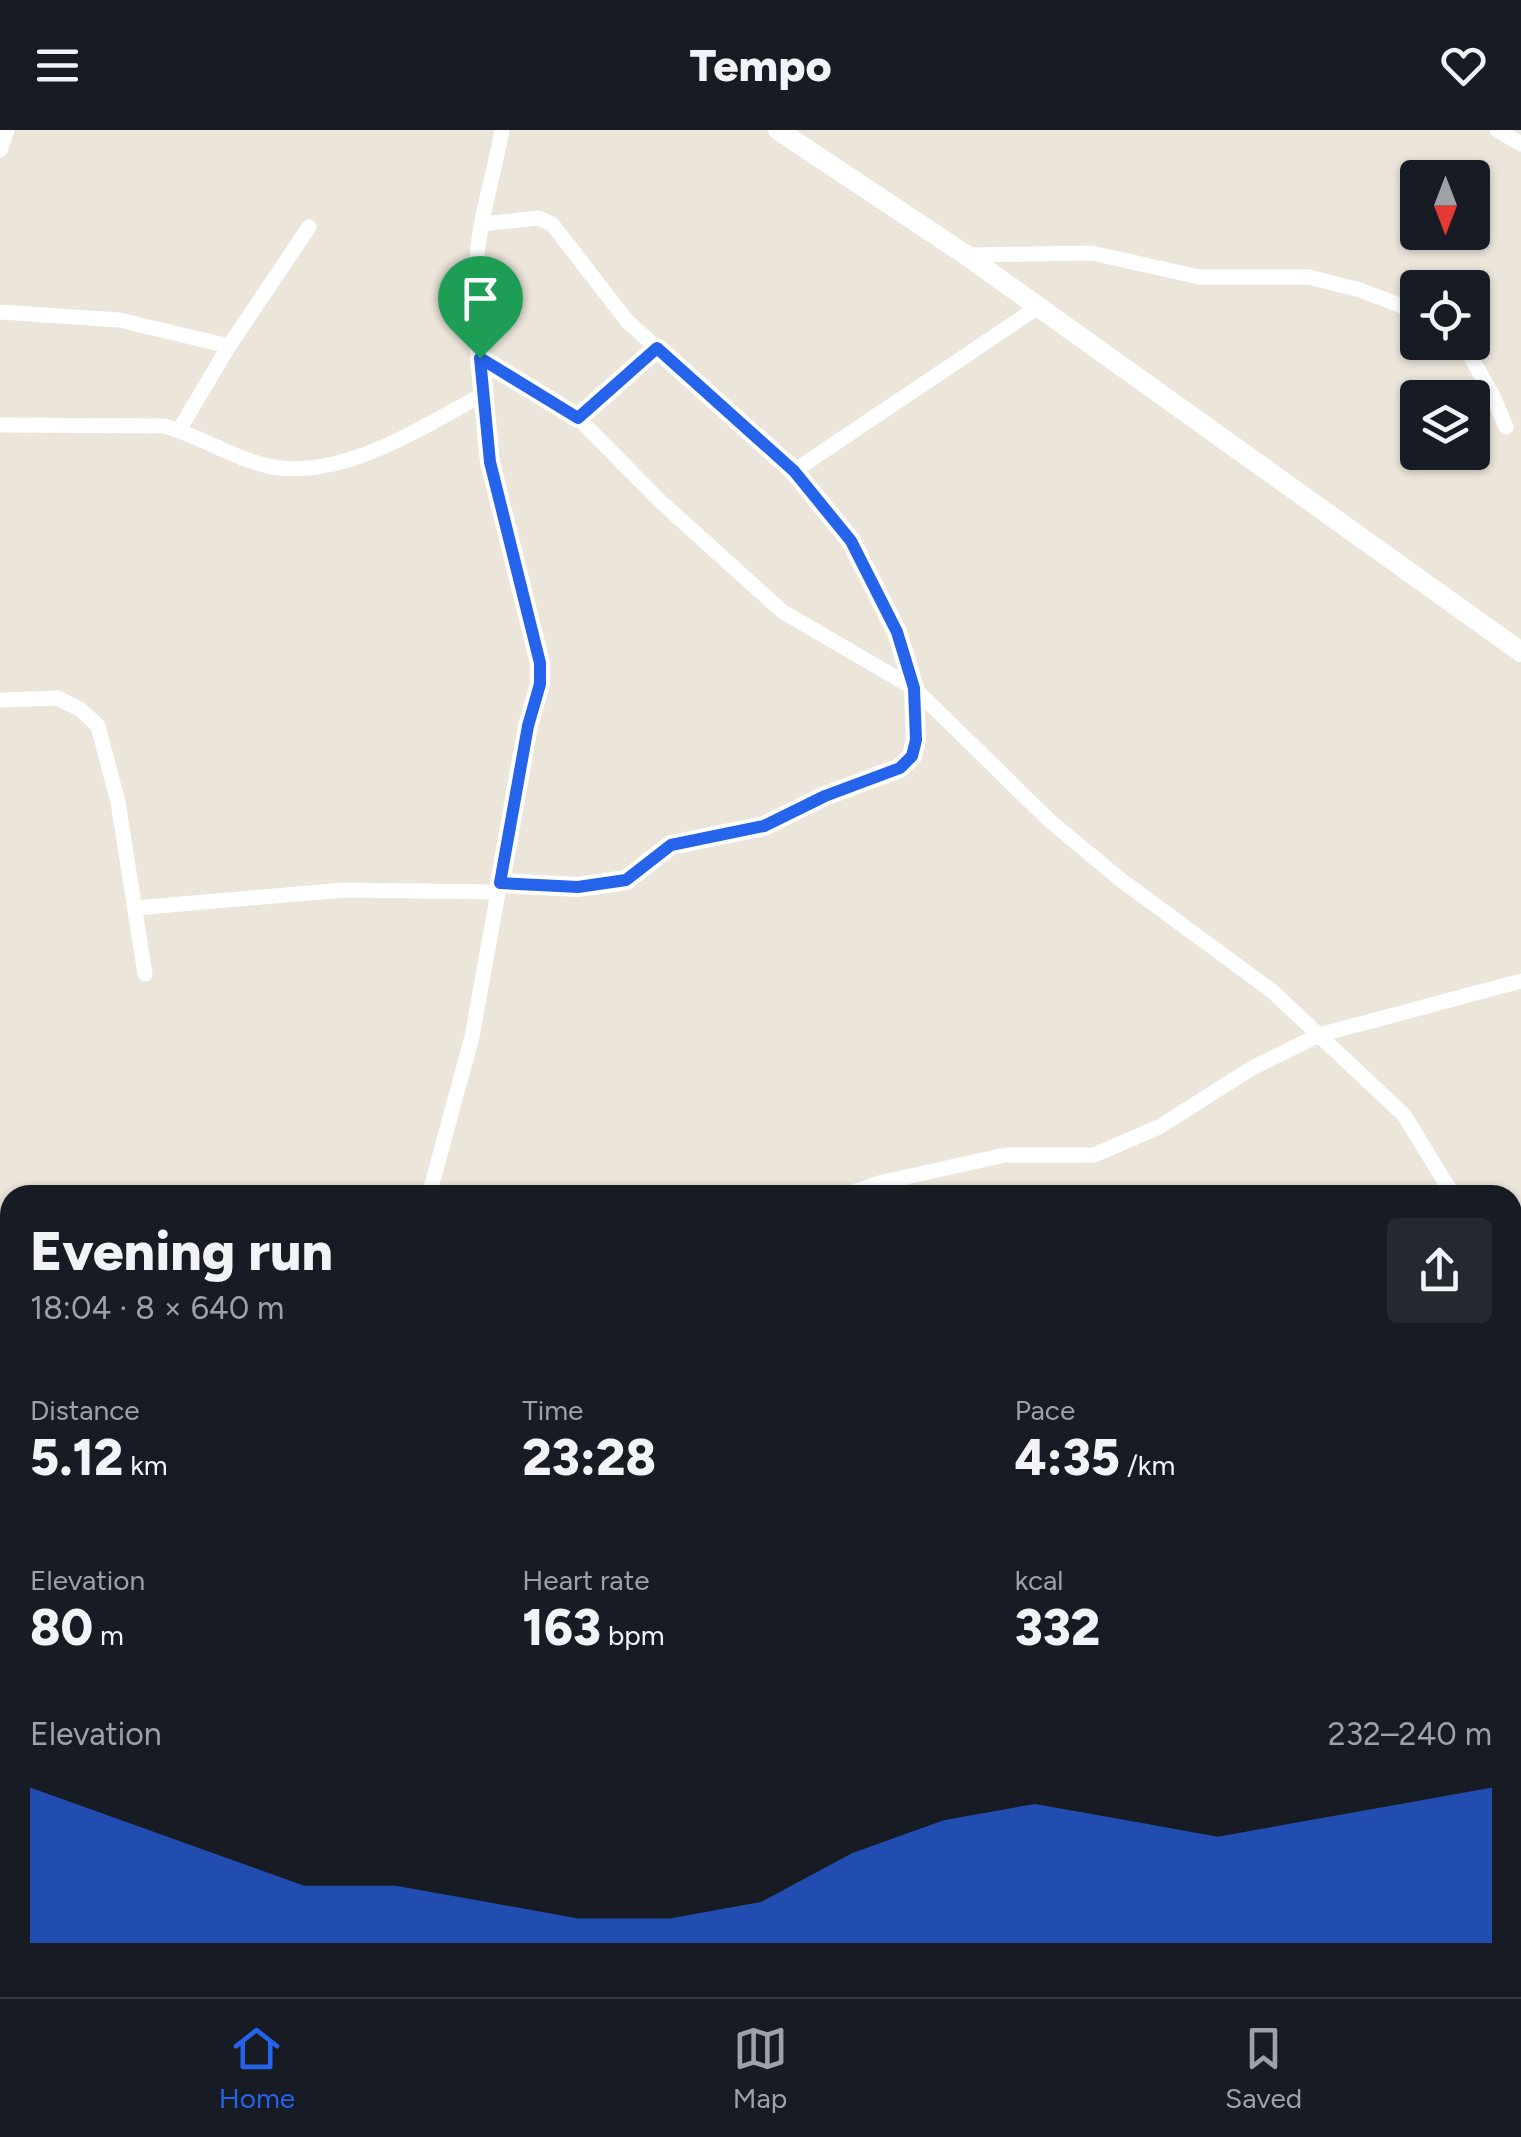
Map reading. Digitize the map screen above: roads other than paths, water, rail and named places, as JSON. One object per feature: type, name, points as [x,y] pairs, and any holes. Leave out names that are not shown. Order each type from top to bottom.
[{"type":"street","points":[[0,150],[7,130]]},
{"type":"street","points":[[432,1185],[472,1037],[528,726],[540,684],[540,663],[490,462],[482,395],[477,253],[502,130]]},
{"type":"street","points":[[778,130],[966,255],[1521,652]]},
{"type":"street","points":[[1497,130],[1521,144]]},
{"type":"street","points":[[135,908],[344,890],[578,887],[626,880],[671,845],[764,826],[825,796],[900,768],[912,756],[916,740],[914,688],[897,632],[851,541],[794,471],[627,321],[552,224],[538,218],[483,224]]},
{"type":"street","points":[[179,430],[229,346],[309,227]]},
{"type":"street","points":[[966,255],[1092,253],[1199,277],[1309,278],[1360,290],[1400,305]]},
{"type":"street","points":[[794,471],[1038,308]]},
{"type":"street","points":[[0,312],[119,320],[229,346]]},
{"type":"street","points":[[578,418],[657,348]]},
{"type":"street","points":[[480,358],[578,418],[659,500],[783,612],[914,688],[1050,821],[1121,880],[1272,992],[1404,1115],[1448,1185]]},
{"type":"street","points":[[1473,360],[1506,427]]},
{"type":"street","points":[[0,425],[164,426],[270,466],[306,470],[380,449],[482,395]]},
{"type":"street","points":[[0,700],[58,698],[81,710],[98,726],[118,802],[145,974]]},
{"type":"street","points":[[871,1185],[1005,1155],[1094,1155],[1159,1127],[1198,1106],[1252,1068],[1319,1035],[1521,981]]}]
